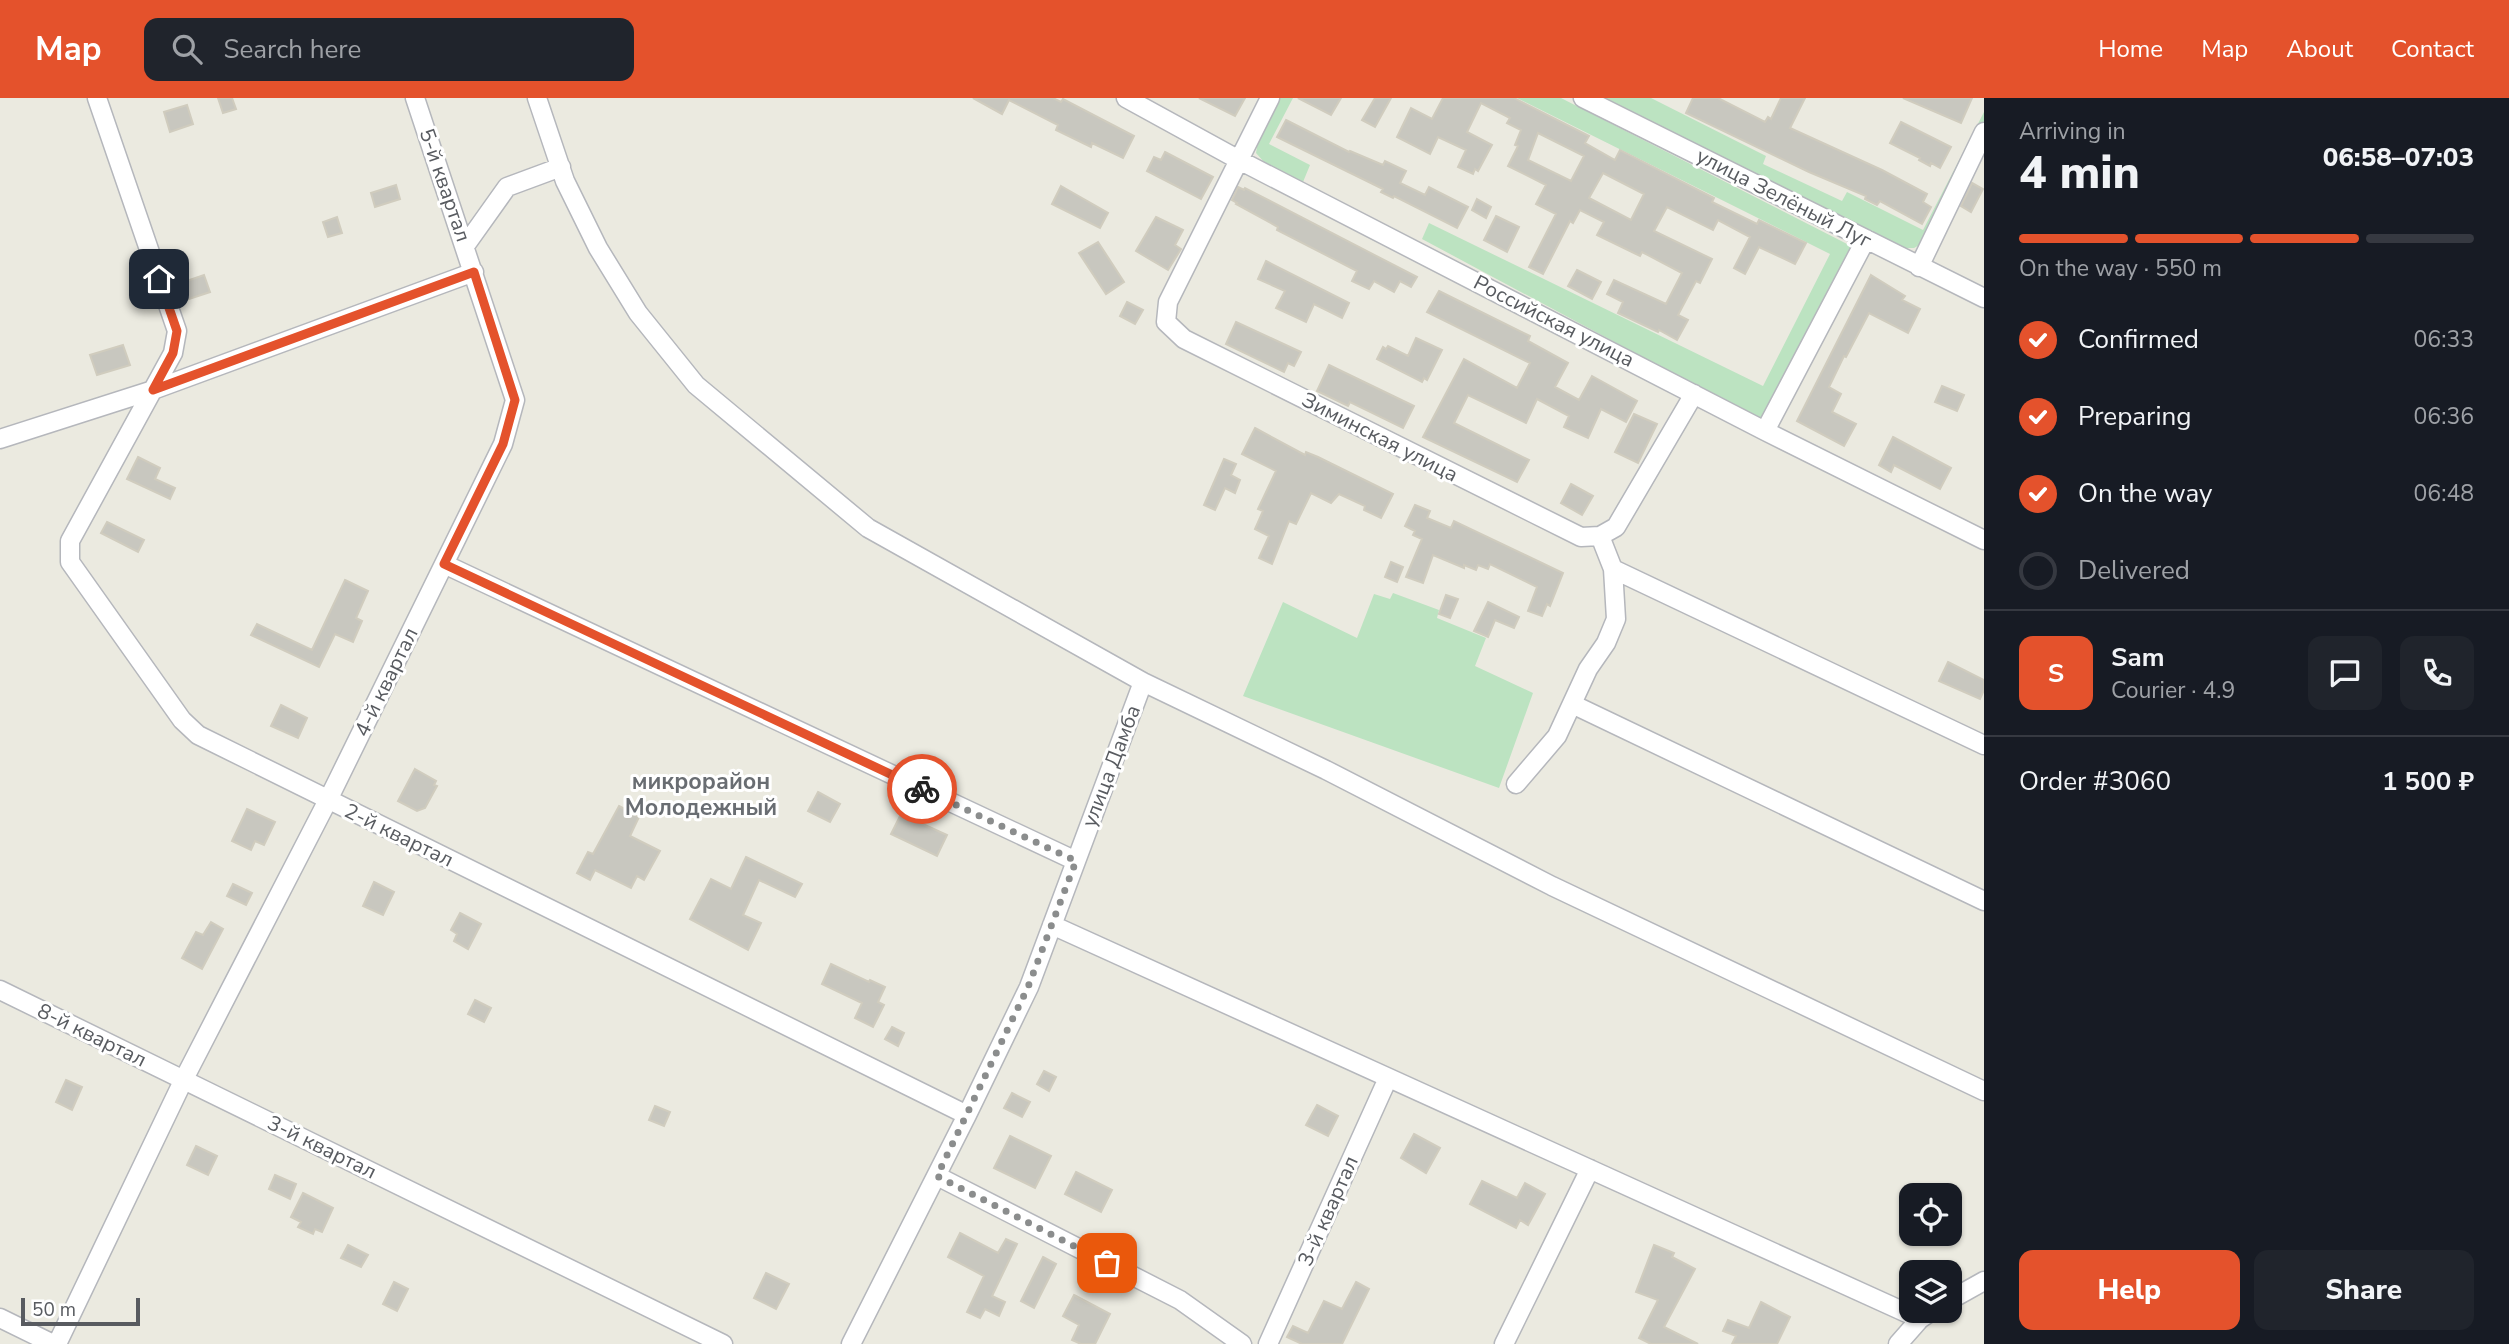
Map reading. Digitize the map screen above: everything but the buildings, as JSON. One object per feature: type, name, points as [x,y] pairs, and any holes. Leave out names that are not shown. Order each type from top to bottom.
[{"type":"street","points":[[97,98],[177,331],[173,353],[153,390]]},
{"type":"street","name":"5-й квартал","points":[[415,98],[474,272]]},
{"type":"street","points":[[537,98],[561,167],[598,248],[638,313],[696,385],[868,528],[1143,682],[1326,770],[1552,886],[1984,1091]]},
{"type":"street","name":"Российская улица","points":[[1126,98],[1239,160],[1765,432],[1984,540]]},
{"type":"street","points":[[1239,160],[1270,98]]},
{"type":"street","name":"улица Зелёный Луг","points":[[1583,98],[1984,298]]},
{"type":"street","points":[[1919,267],[1984,132]]},
{"type":"street","name":"Зиминская улица","points":[[1239,160],[1168,302],[1166,322],[1184,339],[1568,531],[1581,537],[1600,536]]},
{"type":"street","points":[[465,246],[507,187],[561,167]]},
{"type":"street","points":[[1765,432],[1866,239]]},
{"type":"street","points":[[0,439],[153,390],[474,272]]},
{"type":"street","name":"4-й квартал","points":[[184,1079],[328,800],[503,444],[515,400],[474,272]]},
{"type":"street","name":"2-й квартал","points":[[153,390],[70,541],[69,562],[182,720],[198,735],[967,1115]]},
{"type":"street","points":[[1516,784],[1557,736],[1588,669],[1606,643],[1616,619],[1613,569],[1600,536],[1616,527],[1694,394]]},
{"type":"street","points":[[444,564],[1076,861]]},
{"type":"street","points":[[1613,569],[1984,744]]},
{"type":"street","name":"улица Дамба","points":[[851,1344],[937,1176],[1028,987],[1143,682]]},
{"type":"street","points":[[1572,704],[1984,901]]},
{"type":"street","points":[[1052,925],[1590,1169],[1899,1303]]},
{"type":"street","name":"8-й квартал","points":[[0,990],[184,1079]]},
{"type":"street","name":"3-й квартал","points":[[1268,1344],[1388,1078]]},
{"type":"street","points":[[0,1318],[55,1344],[184,1079]]},
{"type":"street","name":"3-й квартал","points":[[184,1079],[723,1344]]},
{"type":"street","points":[[1504,1344],[1590,1169]]},
{"type":"street","points":[[937,1176],[1180,1300],[1242,1344]]},
{"type":"street","points":[[1962,1293],[1984,1281]]},
{"type":"street","points":[[1898,1344],[1918,1323]]},
{"type":"green space","points":[[1280,98],[1293,98],[1269,144],[1310,165],[1303,182],[1264,162],[1256,153],[1258,141]]},
{"type":"green space","points":[[1517,98],[1561,98],[1851,246],[1762,421],[1422,239],[1429,223],[1763,386],[1830,254]]},
{"type":"green space","points":[[1601,98],[1651,98],[1766,156],[1763,164],[1842,201],[1847,192],[1923,230],[1984,112],[1984,121],[1923,243],[1914,248],[1904,248]]},
{"type":"green space","points":[[1393,593],[1439,610],[1437,618],[1486,638],[1475,666],[1533,693],[1499,788],[1243,696],[1283,602],[1357,638],[1374,594],[1390,599]]},
{"type":"way so far","points":[[922,789],[1076,861],[1028,987],[937,1176],[1107,1263]]},
{"type":"district","name":"микрорайон Молодежный","points":[[701,794]]},
{"type":"route","points":[[159,279],[177,331],[173,353],[153,390],[474,272],[515,400],[503,444],[444,564],[922,789]]}]
